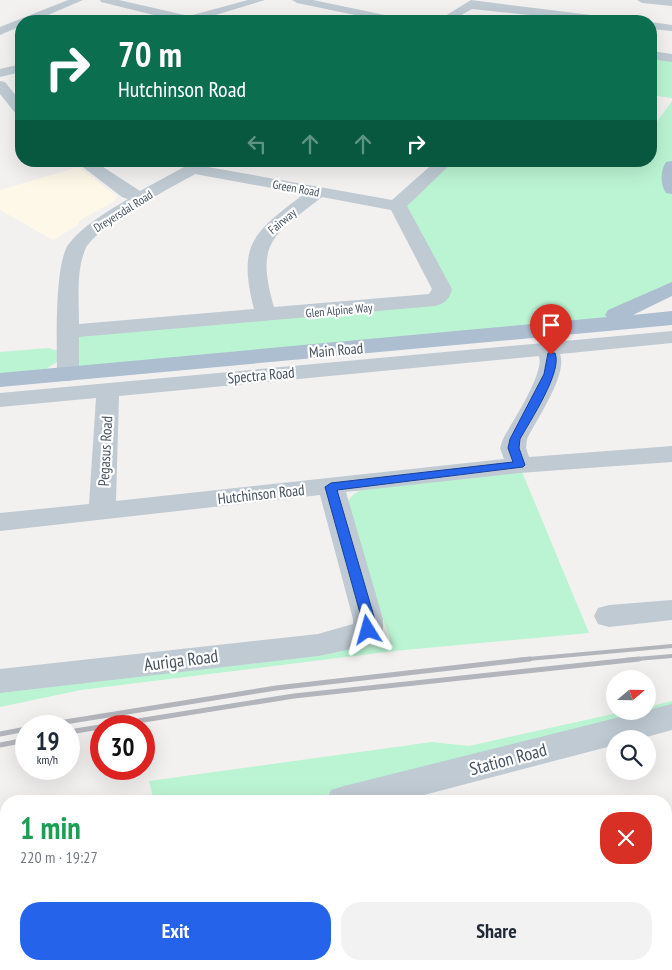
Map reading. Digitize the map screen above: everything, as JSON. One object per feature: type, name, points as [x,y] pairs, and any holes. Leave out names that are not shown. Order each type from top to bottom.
[{"type":"main road","points":[[672,166],[670,176],[672,189]]},
{"type":"main road","points":[[545,340],[618,315],[672,288]]},
{"type":"main road","name":"Main Road","points":[[0,380],[68,374],[354,357],[545,340],[672,318]]},
{"type":"street","points":[[40,15],[78,0]]},
{"type":"street","points":[[104,0],[166,15]]},
{"type":"street","points":[[205,15],[260,0]]},
{"type":"street","points":[[297,0],[371,15]]},
{"type":"street","points":[[642,0],[672,3]]},
{"type":"street","points":[[453,15],[474,2],[570,15]]},
{"type":"street","points":[[0,31],[15,25]]},
{"type":"street","points":[[657,26],[672,28]]},
{"type":"street","points":[[657,56],[672,58]]},
{"type":"street","points":[[0,73],[15,69]]},
{"type":"street","points":[[2,91],[15,104]]},
{"type":"street","points":[[91,167],[128,193],[143,198]]},
{"type":"street","name":"Dreyersdal Road","points":[[68,374],[72,271],[76,249],[82,240],[100,225],[197,167]]},
{"type":"street","name":"Green Road","points":[[210,167],[318,192],[398,206]]},
{"type":"street","points":[[398,206],[400,201],[439,167]]},
{"type":"street","name":"Fairway","points":[[266,315],[255,271],[257,250],[264,237],[276,225],[318,192]]},
{"type":"street","name":"Glen Alpine Way","points":[[69,331],[421,303],[439,298],[442,289],[398,206]]},
{"type":"street","points":[[519,465],[513,448],[515,439],[549,374],[552,362],[545,340],[672,337]]},
{"type":"street","name":"Spectra Road","points":[[0,400],[108,390],[354,357]]},
{"type":"street","name":"Pegasus Road","points":[[102,511],[108,390]]},
{"type":"street","name":"Hutchinson Road","points":[[0,522],[519,465],[672,454]]},
{"type":"street","name":"Auriga Road","points":[[0,681],[318,644],[360,634],[368,630],[368,620],[331,487]]},
{"type":"street","points":[[609,616],[672,610]]},
{"type":"street","name":"Station Road","points":[[367,795],[672,717]]},
{"type":"shaded area","points":[[78,167],[117,196],[115,201],[80,220],[78,225],[53,240],[0,210],[0,190]]},
{"type":"green space","points":[[657,56],[672,58],[672,98],[657,96]]},
{"type":"green space","points":[[672,101],[672,288],[647,302],[599,320],[68,374],[69,331],[439,298],[398,206],[440,167],[657,167],[657,122]]},
{"type":"green space","points":[[48,348],[58,351],[57,362],[46,369],[0,374],[0,352]]},
{"type":"green space","points":[[522,472],[589,633],[394,651],[81,690],[0,707],[0,690],[391,643],[347,508],[351,497],[357,492],[369,488]]},
{"type":"green space","points":[[672,701],[672,710],[656,714],[656,705]]},
{"type":"green space","points":[[606,715],[606,720],[631,720],[325,795],[152,795],[149,781],[432,742],[469,746]]},
{"type":"railway","points":[[517,660],[672,646]]},
{"type":"railway","points":[[625,660],[672,656]]},
{"type":"railway","points":[[80,720],[276,688],[530,659]]},
{"type":"railway","points":[[80,730],[294,696],[639,659]]},
{"type":"railway","points":[[0,734],[15,731]]},
{"type":"railway","points":[[0,745],[15,742]]},
{"type":"route","points":[[368,630],[368,620],[331,487],[519,465],[513,448],[515,439],[549,374],[552,362],[551,355]]}]
